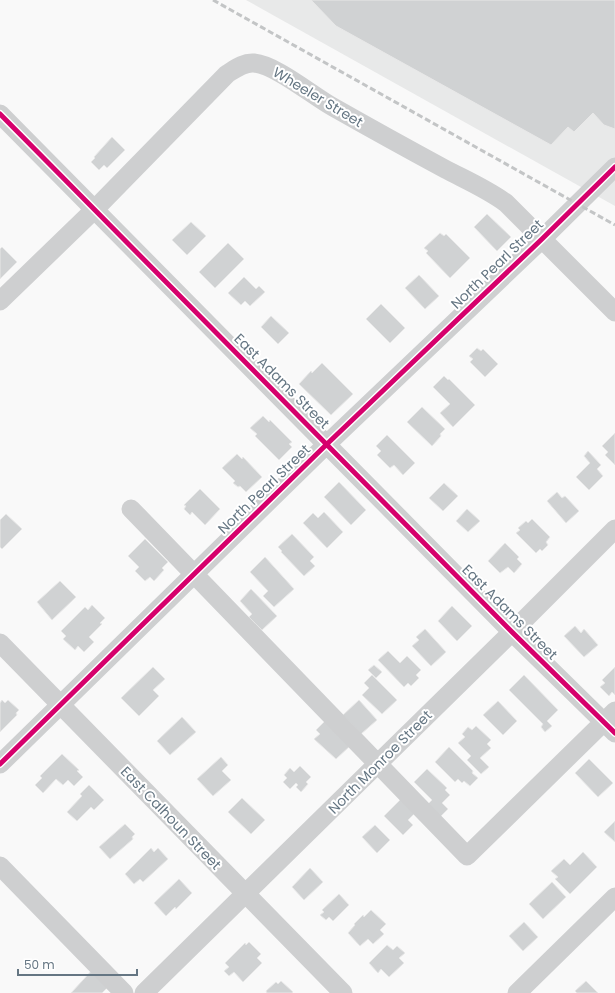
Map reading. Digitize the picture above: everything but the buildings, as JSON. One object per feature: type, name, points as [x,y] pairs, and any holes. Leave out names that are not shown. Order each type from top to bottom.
[{"type":"street","name":"Wheeler Street","points":[[95,209],[227,74],[240,66],[248,63],[255,63],[270,68],[332,106],[447,170],[492,193],[506,203],[542,239]]},
{"type":"street","name":"East Adams Street","points":[[0,114],[512,632],[611,722]]},
{"type":"street","name":"North Pearl Street","points":[[0,764],[327,444],[542,239],[615,166]]},
{"type":"street","points":[[0,301],[95,209]]},
{"type":"street","points":[[542,239],[615,312]]},
{"type":"street","points":[[131,509],[467,856],[611,722]]},
{"type":"street","name":"North Monroe Street","points":[[144,993],[615,529]]},
{"type":"street","name":"East Calhoun Street","points":[[0,643],[343,993]]},
{"type":"street","points":[[0,866],[124,993]]},
{"type":"street","points":[[517,993],[615,897]]},
{"type":"shaded area","points":[[246,0],[615,0],[615,206]]},
{"type":"railway","points":[[213,0],[615,225]]},
{"type":"cycle path","points":[[0,114],[512,632],[615,733]]},
{"type":"cycle path","points":[[0,764],[327,444],[542,239],[615,167]]}]
